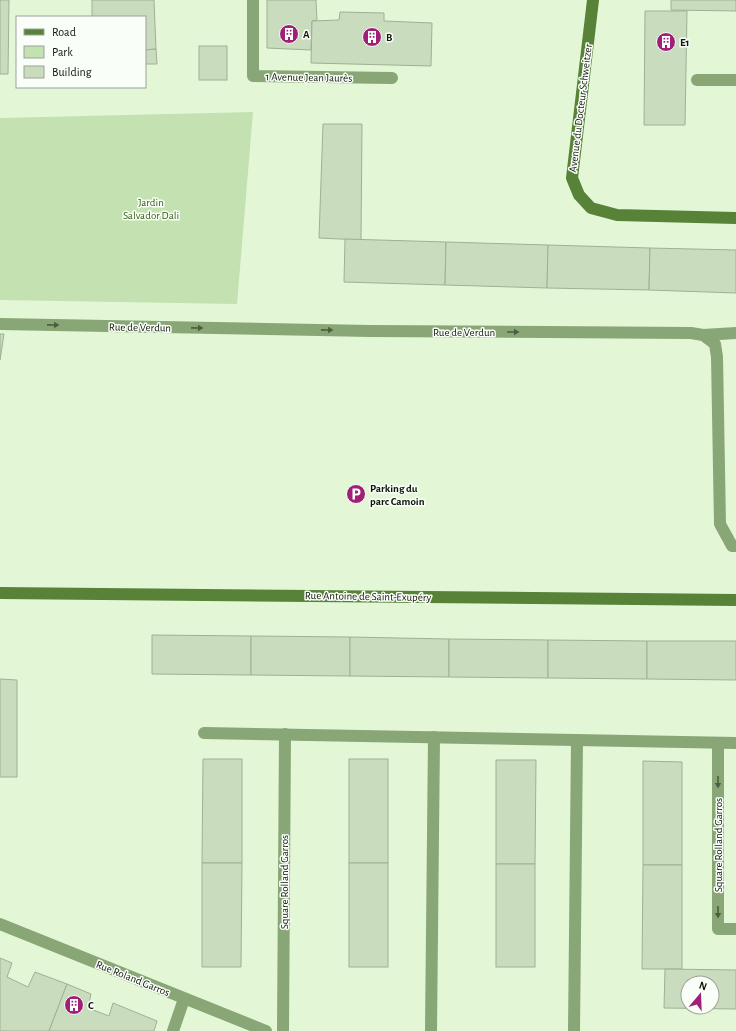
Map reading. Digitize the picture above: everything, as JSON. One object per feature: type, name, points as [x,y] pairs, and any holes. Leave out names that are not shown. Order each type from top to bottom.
[{"type":"main road","name":"Avenue du Docteur Schweitzer","points":[[593,0],[572,178],[579,195],[591,208],[617,215],[736,218]]},
{"type":"main road","name":"Rue Antoine de Saint-Exupéry","points":[[0,593],[736,600]]},
{"type":"street","name":"1 Avenue Jean Jaurès","points":[[252,0],[253,76],[392,78]]},
{"type":"street","points":[[697,80],[736,80]]},
{"type":"street","name":"Rue de Verdun","points":[[0,324],[362,331],[683,333],[704,335],[736,333]]},
{"type":"street","points":[[704,335],[715,344],[718,376],[720,524],[732,546],[736,546]]},
{"type":"street","points":[[204,732],[736,743]]},
{"type":"street","name":"Square Rolland Garros","points":[[282,1031],[285,734]]},
{"type":"street","points":[[431,1031],[434,737]]},
{"type":"street","points":[[574,1031],[577,740]]},
{"type":"street","name":"Square Rolland Garros","points":[[718,743],[718,929],[736,929]]},
{"type":"street","name":"Rue Roland Garros","points":[[0,924],[266,1031]]},
{"type":"street","points":[[173,1031],[184,999]]},
{"type":"green space","name":"Jardin Salvador Dali","points":[[253,112],[237,304],[0,300],[0,118]]},
{"type":"building","points":[[0,0],[9,0],[8,74],[0,74]]},
{"type":"building","points":[[92,0],[154,0],[156,49],[146,50],[146,16],[92,16]]},
{"type":"building","name":"A","points":[[267,0],[316,0],[317,20],[312,21],[311,50],[267,48]]},
{"type":"building","points":[[671,0],[736,0],[736,11],[671,10]]},
{"type":"building","name":"E1","points":[[645,11],[687,11],[685,125],[644,125]]},
{"type":"building","name":"B","points":[[340,12],[384,13],[384,21],[432,23],[431,66],[311,63],[312,21],[339,20]]},
{"type":"building","points":[[199,46],[227,46],[227,80],[199,80]]},
{"type":"building","points":[[156,49],[157,64],[146,64],[146,50]]},
{"type":"building","points":[[323,124],[362,124],[361,240],[319,238]]},
{"type":"building","points":[[345,239],[446,242],[445,285],[344,282]]},
{"type":"building","points":[[446,242],[548,245],[547,288],[445,285]]},
{"type":"building","points":[[548,245],[650,248],[649,290],[547,288]]},
{"type":"building","points":[[650,248],[736,250],[736,293],[649,290]]},
{"type":"building","points":[[0,334],[4,334],[0,360]]},
{"type":"building","points":[[152,635],[251,636],[251,675],[152,674]]},
{"type":"building","points":[[251,636],[350,637],[350,676],[251,675]]},
{"type":"building","points":[[350,637],[449,639],[449,677],[350,676]]},
{"type":"building","points":[[449,639],[548,640],[548,678],[449,677]]},
{"type":"building","points":[[548,640],[647,641],[647,679],[548,678]]},
{"type":"building","points":[[647,641],[736,641],[736,680],[647,679]]},
{"type":"building","points":[[0,679],[17,680],[17,777],[0,777]]},
{"type":"building","points":[[203,759],[242,759],[242,863],[202,863]]},
{"type":"building","points":[[349,759],[388,759],[388,863],[349,863]]},
{"type":"building","points":[[496,760],[536,760],[535,864],[496,864]]},
{"type":"building","points":[[643,761],[682,762],[682,865],[643,865]]},
{"type":"building","points":[[202,863],[242,863],[241,967],[202,967]]},
{"type":"building","points":[[349,863],[388,863],[388,967],[349,967]]},
{"type":"building","points":[[496,864],[535,864],[535,967],[496,967]]},
{"type":"building","points":[[643,865],[682,865],[682,969],[642,969]]},
{"type":"building","points":[[0,958],[12,963],[7,977],[28,987],[35,972],[67,984],[49,1031],[0,1031]]},
{"type":"building","points":[[665,969],[736,970],[736,1009],[720,1009],[720,975],[680,975],[680,1008],[664,1008]]},
{"type":"building","name":"C","points":[[67,984],[91,994],[88,1008],[109,1016],[113,1003],[157,1021],[154,1031],[49,1031]]},
{"type":"place","name":"A","points":[[289,34]]},
{"type":"place","name":"B","points":[[372,37]]},
{"type":"place","name":"E1","points":[[666,42]]},
{"type":"place","name":"Parking du parc Camoin","points":[[356,494]]},
{"type":"place","name":"C","points":[[74,1005]]}]
